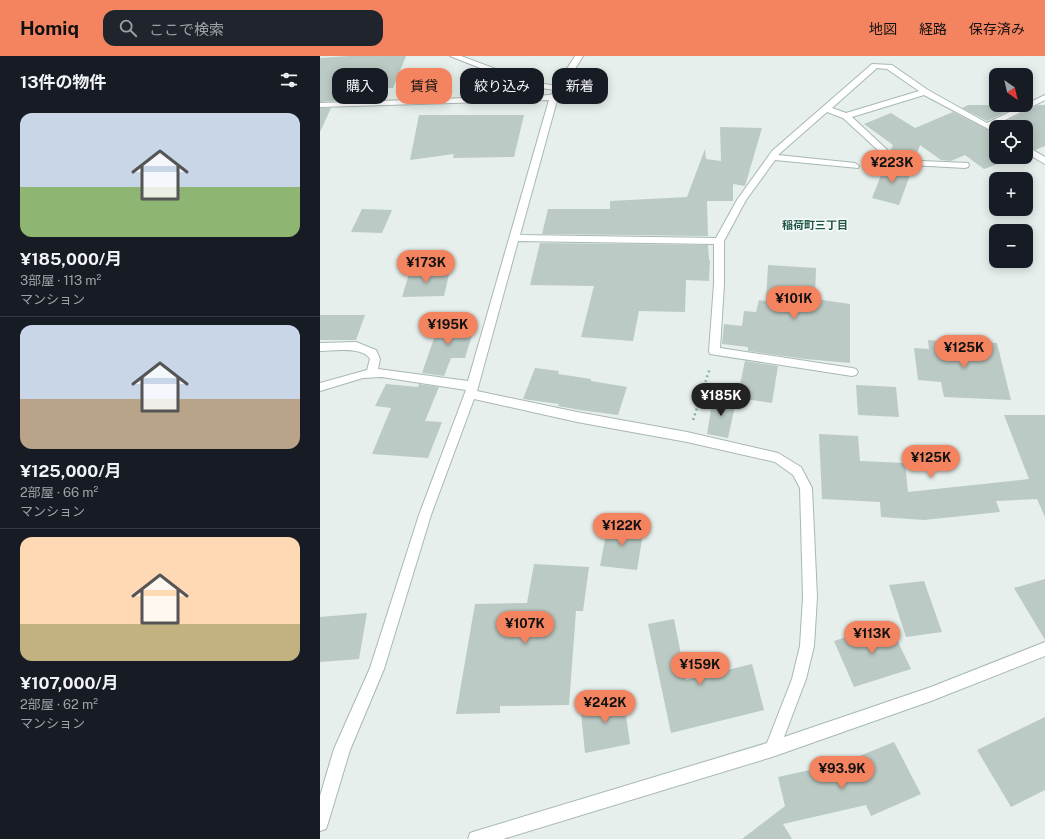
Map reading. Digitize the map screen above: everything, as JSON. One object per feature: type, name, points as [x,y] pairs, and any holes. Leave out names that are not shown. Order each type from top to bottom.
[{"type":"street","points":[[454,56],[552,91]]},
{"type":"street","points":[[572,68],[579,56]]},
{"type":"street","points":[[852,372],[714,351],[719,284],[719,241],[742,200],[772,157],[875,66],[889,68],[925,92],[987,126],[1045,97]]},
{"type":"street","points":[[846,116],[925,92]]},
{"type":"street","points":[[320,105],[552,93]]},
{"type":"street","points":[[320,823],[342,749],[377,669],[425,515],[470,390],[554,104]]},
{"type":"street","points":[[827,109],[846,116],[896,162],[965,165]]},
{"type":"street","points":[[1033,154],[1045,161]]},
{"type":"street","points":[[772,157],[855,166]]},
{"type":"street","points":[[514,238],[719,241]]},
{"type":"street","points":[[320,347],[356,346],[372,353],[374,359],[371,374]]},
{"type":"street","points":[[320,387],[363,374],[382,373],[470,390],[577,417],[687,437],[778,458],[797,471],[806,488],[810,597],[807,646],[799,679],[772,749]]},
{"type":"street","points":[[476,839],[772,749],[931,694],[1045,649]]},
{"type":"path","points":[[687,437],[705,387],[714,351]]},
{"type":"building","points":[[349,56],[406,56],[401,68],[396,68],[396,81],[393,88],[388,88],[388,68],[332,68],[332,101],[320,102],[320,58]]},
{"type":"building","points":[[968,105],[989,105],[989,112],[1006,112],[987,121],[962,108]]},
{"type":"building","points":[[1038,105],[1045,105],[1045,146],[1035,150],[1033,149],[1033,120],[1008,120],[1024,112],[1033,112],[1033,108]]},
{"type":"building","points":[[320,108],[331,108],[320,132]]},
{"type":"building","points":[[953,112],[989,130],[989,164],[998,164],[984,169],[965,155],[951,161],[941,160],[920,145],[915,159],[899,159],[890,151],[893,145],[864,124],[891,113],[915,128]]},
{"type":"building","points":[[419,115],[524,115],[514,157],[453,158],[454,154],[410,160]]},
{"type":"building","points":[[720,127],[762,128],[745,186],[733,184],[733,201],[707,201],[708,236],[542,234],[548,209],[610,209],[610,201],[687,197],[705,149],[706,159],[721,161]]},
{"type":"building","points":[[887,160],[893,166],[913,167],[899,205],[872,198]]},
{"type":"building","points":[[362,209],[392,210],[382,233],[351,232]]},
{"type":"building","points":[[540,243],[708,245],[710,260],[709,281],[686,280],[685,312],[639,311],[633,341],[581,337],[594,286],[530,285]]},
{"type":"building","points":[[768,265],[816,268],[815,299],[850,304],[850,363],[805,359],[748,351],[748,347],[722,344],[724,324],[742,326],[744,311],[756,312],[759,300],[766,301]]},
{"type":"building","points":[[450,270],[444,296],[402,297],[410,271]]},
{"type":"building","points":[[320,315],[365,315],[356,340],[320,340]]},
{"type":"building","points":[[440,321],[476,322],[465,358],[451,358],[444,376],[422,373]]},
{"type":"building","points":[[928,340],[968,343],[968,341],[997,343],[1011,400],[944,397],[941,382],[918,380],[914,348],[929,349]]},
{"type":"building","points":[[745,361],[778,366],[772,403],[737,398]]},
{"type":"building","points":[[535,368],[559,371],[558,374],[627,387],[618,415],[580,410],[558,406],[559,404],[523,399]]},
{"type":"building","points":[[386,384],[418,387],[419,384],[439,387],[425,421],[442,422],[428,458],[372,454],[391,408],[375,406]]},
{"type":"building","points":[[856,385],[896,387],[899,417],[858,415]]},
{"type":"building","points":[[713,397],[736,401],[728,438],[707,434]]},
{"type":"building","points":[[1004,415],[1045,415],[1045,517],[1037,499],[996,501],[1000,512],[924,520],[881,517],[880,502],[822,499],[819,434],[858,436],[860,461],[905,463],[908,492],[1029,479]]},
{"type":"building","points":[[608,523],[644,527],[637,570],[600,566]]},
{"type":"building","points":[[534,564],[589,567],[583,611],[576,611],[569,705],[500,706],[500,713],[456,714],[475,604],[527,603]]},
{"type":"building","points":[[1045,579],[1045,640],[1014,588]]},
{"type":"building","points":[[924,581],[942,632],[906,637],[889,585]]},
{"type":"building","points":[[367,613],[359,659],[320,662],[320,617]]},
{"type":"building","points":[[674,619],[686,680],[752,664],[764,710],[671,733],[648,624]]},
{"type":"building","points":[[889,623],[911,669],[854,687],[834,641]]},
{"type":"building","points":[[623,694],[630,744],[585,753],[580,703]]},
{"type":"building","points":[[1045,717],[1045,790],[1011,807],[977,750]]},
{"type":"building","points":[[894,742],[921,794],[871,816],[866,805],[783,824],[792,839],[742,839],[785,806],[778,777],[842,763]]},
{"type":"district","name":"稲荷町三丁目","points":[[815,225]]}]
